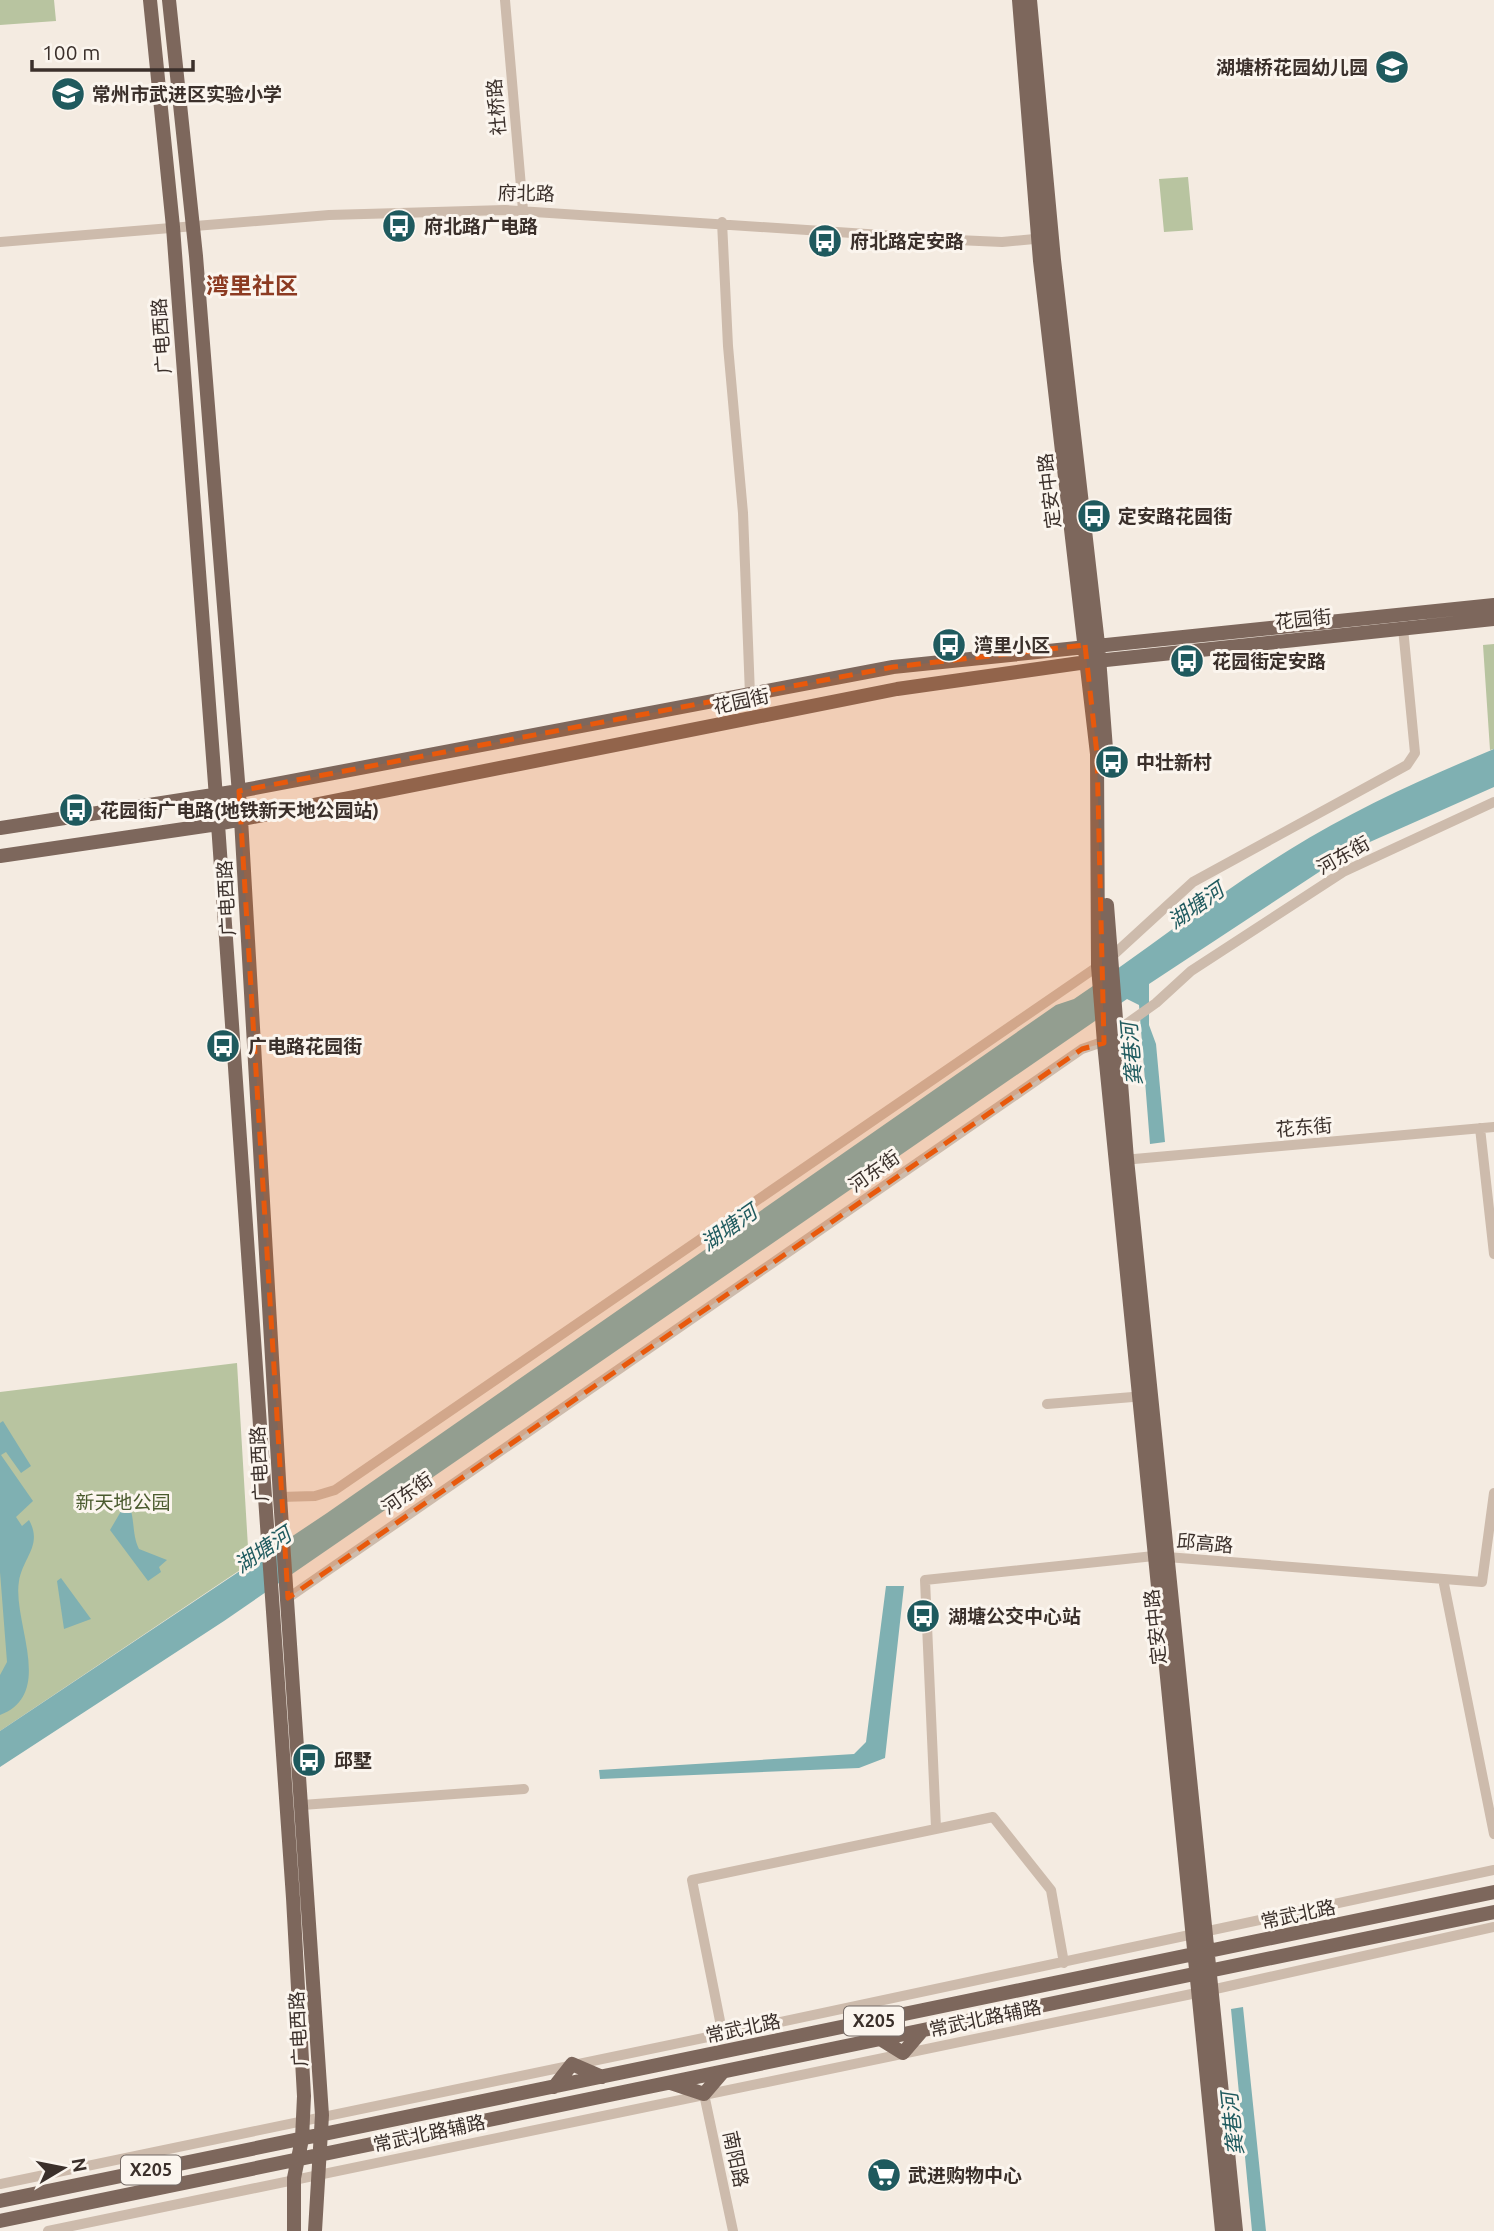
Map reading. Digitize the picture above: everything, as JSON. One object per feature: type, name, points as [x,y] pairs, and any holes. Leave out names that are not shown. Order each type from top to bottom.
[{"type":"main road","name":"广电西路","points":[[150,0],[173,228],[213,796],[218,824],[293,1898],[303,2119],[295,2178]]},
{"type":"main road","points":[[169,0],[192,226],[239,791]]},
{"type":"main road","name":"定安中路","points":[[1019,0],[1093,661],[1104,968],[1113,1030],[1122,1160],[1203,1974],[1222,2231]]},
{"type":"main road","name":"定安中路","points":[[1030,0],[1045,238]]},
{"type":"main road","name":"花园街","points":[[0,828],[213,796],[893,667],[1091,644],[1494,605]]},
{"type":"main road","name":"花园街","points":[[0,856],[218,824],[897,688],[1093,661],[1494,619]]},
{"type":"main road","name":"广电西路","points":[[239,791],[280,1497],[322,2115],[315,2231]]},
{"type":"main road","name":"常武北路","points":[[0,2201],[1494,1892]]},
{"type":"main road","name":"常武北路","points":[[0,2221],[1494,1912]]},
{"type":"main road","name":"定安中路","points":[[1204,1991],[1236,2231]]},
{"type":"main road","points":[[882,2040],[904,2053],[921,2032]]},
{"type":"main road","points":[[554,2087],[572,2064],[601,2077]]},
{"type":"main road","points":[[671,2083],[704,2094],[722,2073]]},
{"type":"main road","points":[[294,2231],[295,2178]]},
{"type":"street","name":"社桥路","points":[[505,0],[523,210]]},
{"type":"street","name":"府北路","points":[[0,242],[329,215],[523,210],[957,240],[1045,238]]},
{"type":"street","points":[[722,222],[728,345],[743,513],[750,695]]},
{"type":"street","points":[[280,1497],[315,1496],[335,1490],[1104,968],[1193,882],[1407,765],[1415,753],[1403,628]]},
{"type":"street","name":"河东街","points":[[287,1591],[1071,1056],[1156,1003],[1191,971],[1343,872],[1494,802]]},
{"type":"street","name":"花东街","points":[[1122,1160],[1494,1127]]},
{"type":"street","points":[[1480,1128],[1494,1254]]},
{"type":"street","points":[[1047,1404],[1145,1396]]},
{"type":"street","name":"邱高路","points":[[936,1828],[925,1580],[1161,1557],[1482,1582],[1494,1493]]},
{"type":"street","points":[[1443,1579],[1494,1834]]},
{"type":"street","points":[[302,1805],[524,1789]]},
{"type":"street","points":[[723,2036],[692,1880],[993,1817],[1051,1890],[1064,1963]]},
{"type":"street","name":"常武北路辅路","points":[[303,2119],[723,2036],[1494,1870]]},
{"type":"street","name":"常武北路辅路","points":[[295,2178],[1204,1991],[1494,1927]]},
{"type":"street","name":"南阳路","points":[[704,2094],[733,2231]]},
{"type":"street","points":[[0,2184],[303,2119]]},
{"type":"street","points":[[48,2231],[295,2178]]},
{"type":"highlighted area","points":[[1085,645],[1097,754],[1104,1043],[1082,1049],[288,1598],[239,791],[893,667]]},
{"type":"green space","points":[[0,0],[54,0],[56,21],[0,25]]},
{"type":"green space","points":[[1188,177],[1193,230],[1164,232],[1159,179]]},
{"type":"green space","points":[[1494,644],[1494,749],[1490,750],[1483,645]]},
{"type":"green space","name":"新天地公园","points":[[237,1363],[249,1564],[0,1731],[0,1392]]},
{"type":"water","points":[[1494,749],[1494,787],[1354,849],[1149,984],[1149,1025],[1156,1044],[1165,1142],[1150,1144],[1139,1005],[1127,999],[224,1621],[0,1767],[0,1731],[327,1513],[1056,1005],[1074,999],[1234,886],[1313,835],[1389,795]]},
{"type":"water","points":[[3,1421],[31,1466],[21,1473],[6,1452],[1,1455],[33,1501],[16,1517],[22,1526],[29,1520],[34,1537],[21,1573],[18,1598],[28,1656],[26,1691],[17,1705],[0,1715],[0,1675],[7,1662],[0,1572],[0,1423]]},
{"type":"water","points":[[127,1501],[139,1549],[167,1560],[159,1567],[161,1572],[148,1581],[110,1530]]},
{"type":"water","points":[[61,1578],[91,1619],[64,1629],[57,1581]]},
{"type":"water","points":[[886,1586],[904,1586],[885,1758],[859,1768],[600,1779],[599,1770],[854,1754],[866,1742]]},
{"type":"water","points":[[1243,2007],[1266,2231],[1252,2231],[1231,2009]]},
{"type":"place","name":"湖塘桥花园幼儿园","points":[[1392,67]]},
{"type":"place","name":"常州市武进区实验小学","points":[[68,94]]},
{"type":"place","name":"府北路广电路","points":[[399,226]]},
{"type":"place","name":"府北路定安路","points":[[825,241]]},
{"type":"place","name":"定安路花园街","points":[[1094,516]]},
{"type":"place","name":"湾里小区","points":[[949,645]]},
{"type":"place","name":"花园街定安路","points":[[1187,661]]},
{"type":"place","name":"中壮新村","points":[[1112,762]]},
{"type":"place","name":"花园街广电路(地铁新天地公园站)","points":[[76,810]]},
{"type":"place","name":"广电路花园街","points":[[223,1046]]},
{"type":"place","name":"湖塘公交中心站","points":[[923,1616]]},
{"type":"place","name":"邱墅","points":[[309,1760]]},
{"type":"place","name":"武进购物中心","points":[[884,2175]]},
{"type":"district","name":"湾里社区","points":[[252,286]]},
{"type":"water label","name":"湖塘河","points":[[1196,906]]},
{"type":"water label","name":"龚巷河","points":[[1132,1054]]},
{"type":"water label","name":"湖塘河","points":[[729,1228]]},
{"type":"water label","name":"湖塘河","points":[[263,1550]]},
{"type":"water label","name":"龚巷河","points":[[1233,2124]]}]
